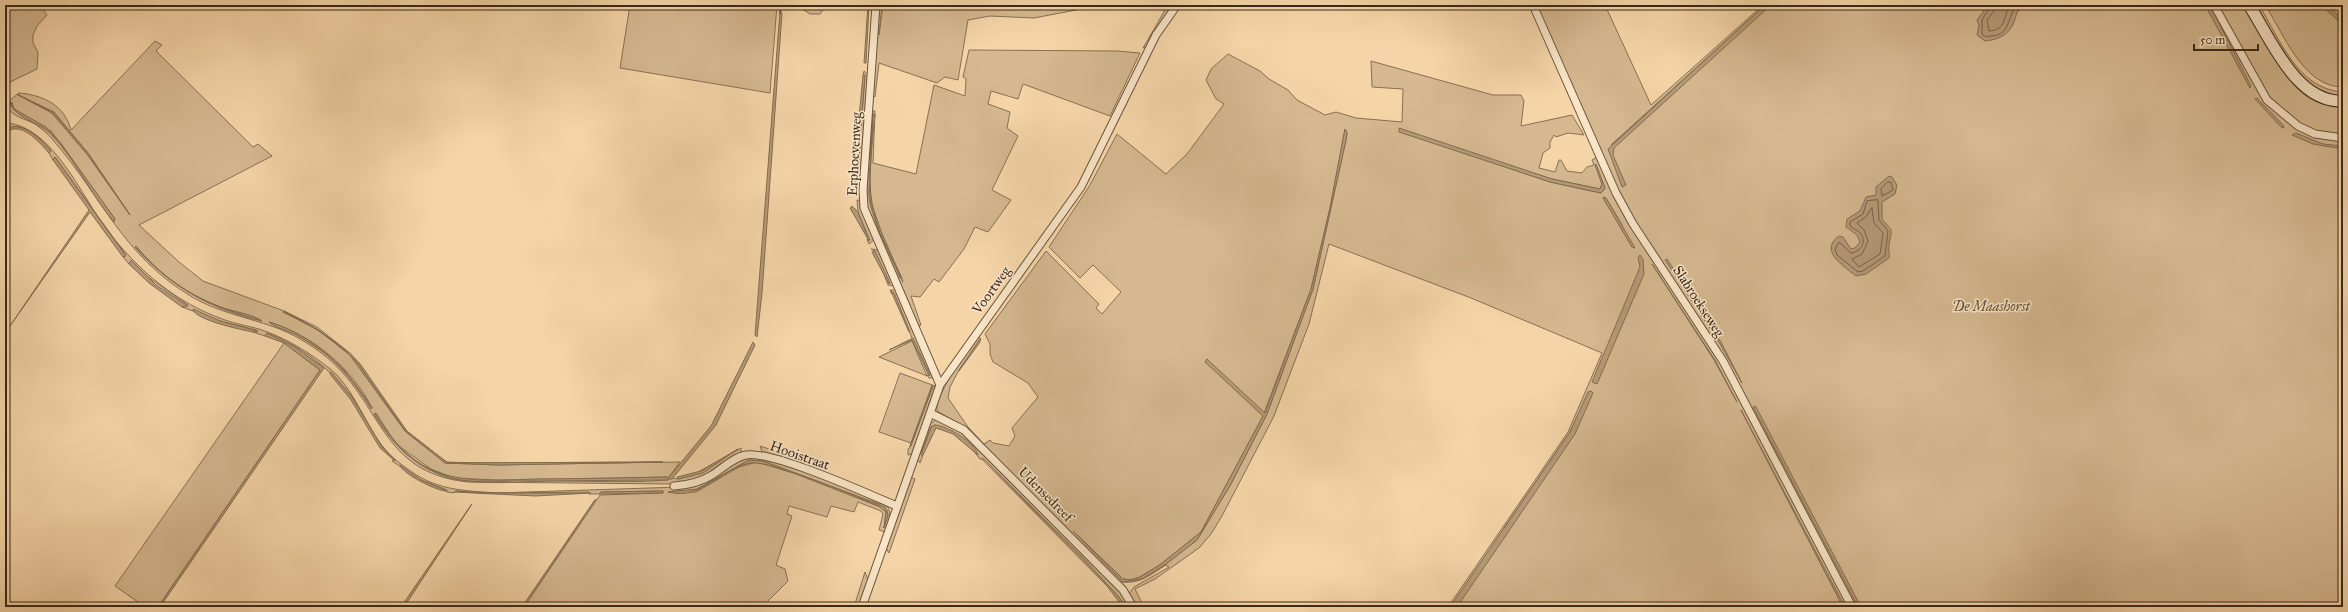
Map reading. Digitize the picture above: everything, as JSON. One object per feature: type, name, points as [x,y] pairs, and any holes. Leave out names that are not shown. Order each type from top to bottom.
[{"type":"street","name":"Erphoevenweg","points":[[876,5],[863,190],[864,208],[940,385]]},
{"type":"street","name":"Voortweg","points":[[862,607],[940,385],[1081,187],[1156,35],[1177,5]]},
{"type":"street","name":"Slabroekseweg","points":[[1533,5],[1616,193],[1634,224],[1723,361],[1852,607]]},
{"type":"street","points":[[2214,5],[2267,100],[2298,126],[2315,134],[2343,138]]},
{"type":"street","points":[[2249,5],[2295,79],[2307,91],[2320,97],[2343,101]]},
{"type":"street","name":"Udensedreef","points":[[930,413],[964,430],[1123,590],[1133,607]]},
{"type":"street","name":"Hooistraat","points":[[674,486],[690,484],[710,476],[744,455],[758,454],[801,468],[897,506]]},
{"type":"green space","points":[[5,5],[40,5],[47,15],[37,26],[33,35],[33,43],[38,52],[37,69],[6,84]]},
{"type":"green space","points":[[630,5],[777,5],[770,93],[620,68]]},
{"type":"green space","points":[[796,5],[827,5],[820,14],[810,14]]},
{"type":"green space","points":[[879,5],[882,5],[879,35],[883,5],[1102,5],[1034,18],[990,16],[968,20],[958,80],[945,77],[937,83],[879,63],[875,97],[873,95]]},
{"type":"green space","points":[[1168,5],[1172,5],[1147,46],[1143,48]]},
{"type":"green space","name":"De Maashorst","points":[[1536,5],[1605,5],[1651,105],[1763,5],[1765,5],[1611,145],[1770,5],[2243,5],[2285,73],[2299,90],[2318,102],[2329,106],[2343,107],[2343,607],[1448,607],[1568,432],[1602,353],[1471,298],[1329,244],[1309,324],[1274,416],[1222,516],[1211,534],[1199,548],[1155,579],[1135,589],[1144,607],[1136,607],[1129,594],[1134,587],[1169,567],[1166,565],[1144,579],[1138,581],[1124,582],[1142,579],[1166,564],[1197,540],[1231,484],[1267,414],[1313,289],[1346,140],[1347,133],[1345,129],[1330,208],[1311,289],[1264,413],[1206,360],[1263,416],[1201,532],[1161,564],[1140,577],[1130,580],[1123,579],[1073,531],[1123,582],[1118,581],[965,427],[937,411],[937,404],[946,384],[967,350],[979,337],[981,339],[959,370],[950,387],[948,398],[968,427],[984,444],[990,440],[993,443],[1009,446],[1015,436],[1012,428],[1038,397],[1028,383],[993,362],[990,354],[990,344],[985,334],[1046,251],[1099,304],[1096,308],[1102,314],[1121,292],[1093,265],[1080,278],[1049,247],[1090,185],[1117,134],[1166,174],[1187,154],[1224,104],[1216,99],[1206,80],[1211,69],[1228,54],[1260,71],[1269,79],[1288,90],[1297,100],[1325,115],[1336,112],[1356,118],[1402,122],[1403,89],[1372,87],[1371,61],[1493,95],[1521,95],[1524,101],[1521,126],[1572,115],[1584,135],[1568,133],[1556,137],[1554,135],[1550,142],[1550,148],[1543,153],[1539,168],[1555,172],[1559,160],[1561,160],[1567,171],[1582,173],[1587,167],[1594,165],[1592,160],[1602,154]],"holes":[[[1435,143],[1552,179],[1600,189],[1602,184],[1595,164],[1605,188],[1601,193],[1550,182]],[[1603,197],[1606,198],[1621,223],[1632,247]],[[1584,403],[1571,435],[1504,528],[1570,432]]]},
{"type":"green space","points":[[2254,5],[2259,5],[2283,47],[2302,72],[2313,82],[2327,89],[2343,92],[2343,96],[2327,93],[2300,75],[2280,48]]},
{"type":"green space","points":[[2265,5],[2321,5],[2343,25],[2343,87],[2329,85],[2306,69],[2287,44]]},
{"type":"green space","points":[[2327,5],[2343,5],[2343,20]]},
{"type":"green space","points":[[155,41],[162,45],[156,51],[253,147],[258,144],[272,156],[139,225],[179,262],[203,281],[284,311],[317,327],[350,353],[361,365],[407,431],[426,446],[405,430],[358,363],[350,355],[405,431],[445,463],[499,465],[680,462],[669,477],[678,479],[691,476],[741,448],[741,454],[701,478],[673,484],[509,482],[612,482],[668,480],[667,477],[497,480],[454,478],[431,469],[397,445],[412,458],[432,471],[455,479],[439,476],[416,465],[399,450],[384,432],[359,393],[344,374],[325,356],[301,339],[281,329],[222,310],[192,297],[168,281],[148,263],[130,244],[112,220],[115,219],[74,163],[111,218],[51,138],[35,124],[14,114],[8,108],[6,103],[19,93],[45,99],[59,108],[64,114],[71,130]],"holes":[[[18,95],[54,112],[88,153],[130,215],[87,154],[52,113]],[[15,110],[51,131],[67,153],[60,144],[41,126]],[[136,246],[153,265],[168,277],[162,273],[148,261],[135,247]],[[200,298],[223,308],[262,321],[226,310],[209,303]],[[269,322],[285,328],[315,344],[329,355],[342,367],[354,380],[364,393],[372,408],[345,371],[326,354],[298,335]],[[322,333],[341,347],[350,355]],[[376,413],[395,443],[374,414]]]},
{"type":"green space","points":[[969,50],[1117,51],[1140,53],[1110,116],[1023,84],[1018,99],[991,91],[988,104],[1010,112],[1007,128],[1018,136],[992,190],[1011,200],[988,232],[975,227],[964,249],[939,282],[934,279],[920,297],[911,296],[921,325],[918,326],[868,208],[866,197],[871,111],[875,111],[868,170],[868,192],[870,203],[879,232],[900,278],[902,278],[881,232],[872,203],[870,171],[875,116],[873,163],[916,174],[934,85],[965,96],[966,79],[963,77]]},
{"type":"green space","points":[[864,71],[868,75],[860,179],[855,182],[857,180],[860,147],[857,146],[857,140],[860,140],[865,75],[863,75]]},
{"type":"green space","points":[[7,123],[23,127],[28,130],[17,127],[11,127],[5,134],[5,124]]},
{"type":"green space","points":[[29,131],[39,137],[52,150],[77,183],[95,212],[55,157],[53,160],[49,153],[51,151],[43,142]]},
{"type":"green space","points":[[857,200],[861,201],[863,212],[874,240],[869,244],[867,239],[870,240],[858,212]]},
{"type":"green space","points":[[95,212],[115,239],[107,230]]},
{"type":"green space","points":[[115,239],[145,272],[190,305],[225,320],[259,329],[278,336],[313,356],[338,376],[346,386],[361,412],[352,397],[335,377],[304,352],[280,338],[267,333],[265,336],[253,332],[257,332],[256,330],[220,321],[182,307],[188,305],[129,264],[123,257],[126,255]]},
{"type":"green space","points":[[871,249],[878,250],[894,286],[888,285],[875,251]]},
{"type":"green space","points":[[890,290],[896,290],[933,378],[929,378],[927,375],[930,375],[912,338],[894,293]]},
{"type":"green space","points":[[912,341],[927,376],[879,357]]},
{"type":"green space","points":[[284,343],[320,370],[158,607],[145,607],[115,586]]},
{"type":"green space","points":[[900,373],[935,386],[912,454],[908,455],[908,449],[911,446],[933,386],[911,443],[879,432]]},
{"type":"green space","points":[[361,412],[377,438],[386,450],[376,437]]},
{"type":"green space","points":[[936,420],[966,435],[1116,586],[1131,607],[1126,607],[1118,596],[1081,556],[984,459],[980,459],[962,439],[943,428],[935,425],[931,427],[921,453],[923,455],[920,463],[917,459],[928,425]]},
{"type":"green space","points":[[760,446],[781,453],[782,457],[762,452]]},
{"type":"green space","points":[[386,450],[398,462],[424,479],[443,487],[485,492],[447,492],[447,490],[421,480],[392,461],[395,460]]},
{"type":"green space","points":[[752,456],[800,470],[883,502],[889,509],[890,516],[885,532],[879,530],[883,514],[881,511],[858,502],[854,512],[831,506],[827,517],[789,506],[787,514],[792,516],[776,565],[785,569],[788,581],[762,607],[524,607],[600,495],[663,493],[663,491],[601,492],[599,494],[589,494],[589,492],[498,493],[681,487]],"holes":[[[749,460],[763,461],[879,504],[887,510],[888,515],[884,528],[886,512],[880,507],[796,474],[757,462],[739,467],[696,492],[668,492],[695,490]]]},
{"type":"green space","points":[[447,462],[474,463],[448,463]]},
{"type":"green space","points":[[910,477],[915,479],[889,553],[886,548]]},
{"type":"green space","points":[[456,479],[479,482],[468,482]]},
{"type":"green space","points":[[865,572],[868,580],[858,607],[854,607]]},
{"type":"water","points":[[868,5],[866,63],[864,63]]},
{"type":"water","points":[[1765,5],[1771,5],[1614,148],[1613,155],[1626,185],[1622,187],[1608,149]]},
{"type":"water","points":[[1988,5],[2027,5],[2017,12],[2013,24],[2007,33],[1992,40],[1985,41],[1977,35],[1979,25],[1977,20]]},
{"type":"water","points":[[2205,5],[2210,5],[2251,86],[2250,88]]},
{"type":"water","points":[[2321,5],[2327,5],[2343,20],[2343,25]]},
{"type":"water","points":[[780,11],[782,13],[762,293],[757,337],[755,335]]},
{"type":"water","points":[[863,75],[865,75],[860,141],[857,140]]},
{"type":"water","points":[[17,94],[53,112],[88,153],[130,215],[87,154],[52,113]]},
{"type":"water","points":[[2257,98],[2283,125],[2284,128],[2281,127],[2255,99]]},
{"type":"water","points":[[10,101],[14,109],[46,127],[60,142],[115,219],[114,222],[98,201],[60,144],[46,130],[15,111],[12,106]]},
{"type":"water","points":[[873,113],[870,179],[871,202],[881,231],[903,282],[880,233],[870,202],[869,179]]},
{"type":"water","points":[[11,127],[28,130],[43,142],[51,151],[49,153],[41,144],[26,132],[21,130],[10,130],[5,137],[6,130]]},
{"type":"water","points":[[1399,128],[1552,179],[1600,189],[1602,184],[1595,165],[1596,164],[1605,188],[1601,193],[1550,182],[1399,132]]},
{"type":"water","points":[[1345,129],[1347,133],[1346,140],[1313,289],[1267,414],[1231,484],[1197,540],[1166,564],[1142,579],[1123,582],[1073,531],[1123,579],[1130,580],[1140,577],[1161,564],[1201,532],[1263,416],[1205,362],[1207,359],[1265,413],[1311,289],[1330,208]]},
{"type":"water","points":[[2296,133],[2323,144],[2343,146],[2343,149],[2313,144],[2292,135]]},
{"type":"water","points":[[55,157],[126,256],[123,257],[90,212],[10,326],[89,210],[53,160]]},
{"type":"water","points":[[1889,176],[1892,177],[1897,185],[1895,194],[1882,202],[1882,219],[1891,230],[1889,258],[1866,274],[1856,276],[1835,258],[1831,247],[1833,242],[1839,236],[1843,237],[1851,249],[1855,248],[1860,242],[1857,235],[1846,227],[1847,219],[1860,211],[1866,197],[1876,195],[1876,187]]},
{"type":"water","points":[[1603,198],[1606,198],[1635,248],[1632,247]]},
{"type":"water","points":[[852,206],[858,212],[869,241],[850,208]]},
{"type":"water","points":[[136,246],[155,267],[135,247]]},
{"type":"water","points":[[875,251],[890,283],[889,284],[872,252]]},
{"type":"water","points":[[1640,255],[1643,259],[1644,274],[1597,384],[1592,382],[1640,267],[1638,258]]},
{"type":"water","points":[[1667,259],[1721,342],[1742,383],[1719,342],[1665,260]]},
{"type":"water","points":[[131,260],[156,285],[188,306],[182,307],[149,283],[129,264]]},
{"type":"water","points":[[1652,264],[1715,360],[1737,402],[1714,360]]},
{"type":"water","points":[[179,286],[208,302],[225,309],[207,302],[195,296]]},
{"type":"water","points":[[891,291],[894,293],[910,332],[909,332]]},
{"type":"water","points":[[193,309],[220,321],[258,331],[248,331],[210,321],[195,313]]},
{"type":"water","points":[[225,309],[248,315],[262,321],[243,315]]},
{"type":"water","points":[[269,322],[301,335],[328,355],[341,367],[352,380],[372,408],[371,409],[340,367],[321,350],[295,334]]},
{"type":"water","points":[[320,331],[332,340],[350,355]]},
{"type":"water","points":[[267,333],[295,347],[324,368],[160,607],[158,607],[320,370],[284,343],[265,336]]},
{"type":"water","points":[[913,338],[930,375],[929,376],[912,340],[889,350]]},
{"type":"water","points":[[980,339],[980,342],[959,371],[959,370]]},
{"type":"water","points":[[753,342],[755,345],[716,425],[672,479],[669,479],[669,477],[711,426]]},
{"type":"water","points":[[350,355],[358,363],[405,430],[448,463],[663,462],[499,465],[445,463],[405,431]]},
{"type":"water","points":[[331,372],[352,397],[382,447],[395,461],[380,448],[351,400],[330,374]]},
{"type":"water","points":[[932,385],[932,388],[910,447],[910,446]]},
{"type":"water","points":[[1591,391],[1593,393],[1575,434],[1457,607],[1450,607],[1570,432],[1588,392]]},
{"type":"water","points":[[1753,407],[1756,407],[1861,607],[1858,607]]},
{"type":"water","points":[[1741,410],[1845,607],[1843,607]]},
{"type":"water","points":[[375,413],[399,446],[406,453],[432,470],[421,465],[403,451],[387,434],[374,414]]},
{"type":"water","points":[[935,425],[946,428],[966,440],[976,450],[978,455],[953,434],[936,428],[923,455],[921,455],[931,427]]},
{"type":"water","points":[[738,449],[703,473],[678,479],[677,477],[701,471]]},
{"type":"water","points":[[981,458],[1081,556],[1118,596],[1126,607],[1123,607],[1107,586]]},
{"type":"water","points":[[749,460],[763,461],[802,476],[776,467],[751,463],[740,466],[702,488],[692,492],[681,494],[668,492],[698,489]]},
{"type":"water","points":[[400,465],[421,480],[447,491],[420,481],[406,473]]},
{"type":"water","points":[[432,470],[457,477],[484,480],[668,477],[668,480],[483,482],[453,478]]},
{"type":"water","points":[[837,489],[885,507],[888,515],[884,528],[886,512],[880,507]]},
{"type":"water","points":[[663,491],[663,493],[599,494],[601,492]]},
{"type":"water","points":[[454,492],[481,493],[591,493],[535,496]]},
{"type":"water","points":[[596,499],[524,607],[522,607],[594,501]]},
{"type":"water","points":[[472,504],[404,607],[401,607],[471,505]]},
{"type":"waterway","points":[[780,13],[781,5]]}]
